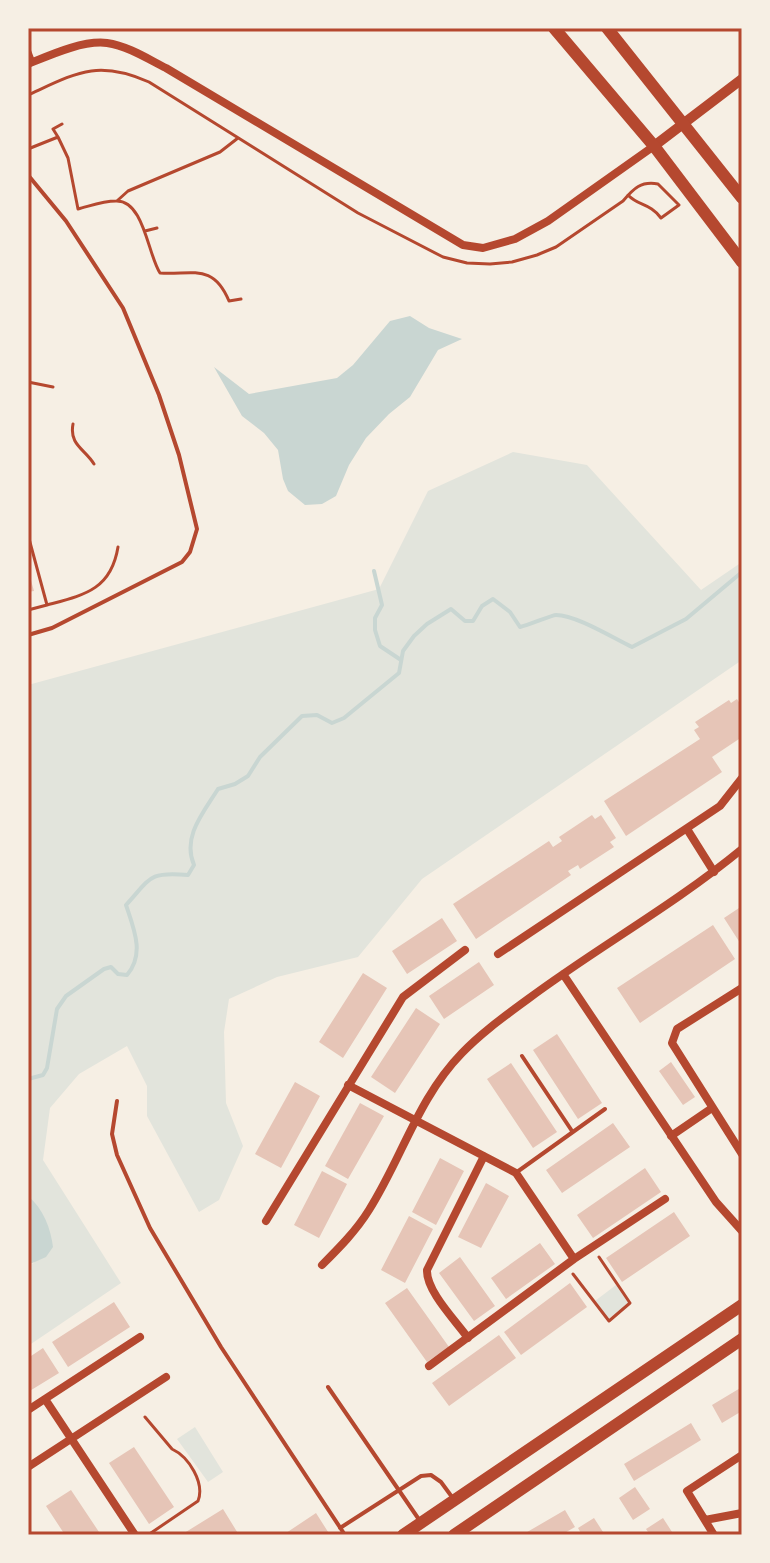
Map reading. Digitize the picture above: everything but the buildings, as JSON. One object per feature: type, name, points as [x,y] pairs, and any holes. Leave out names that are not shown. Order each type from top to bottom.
[{"type":"main road","points":[[554,28],[654,146],[742,262]]},
{"type":"main road","points":[[607,28],[742,198]]},
{"type":"main road","points":[[403,1535],[742,1305]]},
{"type":"main road","points":[[454,1535],[742,1339]]},
{"type":"street","points":[[31,63],[87,44],[106,43],[125,48],[166,68],[463,245],[483,248],[515,239],[548,221],[742,79]]},
{"type":"street","points":[[498,954],[720,806],[742,778]]},
{"type":"street","points":[[687,829],[714,872]]},
{"type":"street","points":[[322,1265],[354,1232],[371,1207],[424,1103],[462,1052],[491,1026],[714,872],[742,849]]},
{"type":"street","points":[[266,1221],[403,997],[465,950]]},
{"type":"street","points":[[563,974],[716,1202],[742,1231]]},
{"type":"street","points":[[742,988],[677,1029],[672,1043],[742,1154]]},
{"type":"street","points":[[348,1085],[516,1173],[570,1262]]},
{"type":"street","points":[[671,1136],[712,1108]]},
{"type":"street","points":[[468,1338],[434,1293],[427,1279],[427,1270],[484,1156]]},
{"type":"street","points":[[429,1366],[570,1262],[665,1199]]},
{"type":"street","points":[[28,1410],[140,1337]]},
{"type":"street","points":[[28,1467],[166,1377]]},
{"type":"street","points":[[45,1399],[135,1535]]},
{"type":"street","points":[[714,1535],[687,1491],[742,1455]]},
{"type":"street","points":[[705,1520],[742,1513]]},
{"type":"lane","points":[[28,48],[31,63]]},
{"type":"lane","points":[[28,175],[66,221],[123,308],[159,395],[179,455],[197,529],[190,552],[182,562],[52,628],[28,635]]},
{"type":"lane","points":[[522,1056],[572,1131]]},
{"type":"lane","points":[[117,1101],[112,1134],[117,1155],[150,1228],[221,1347],[345,1535]]},
{"type":"lane","points":[[516,1173],[605,1109]]},
{"type":"lane","points":[[328,1387],[421,1523]]},
{"type":"lane","points":[[340,1528],[421,1476],[431,1475],[441,1482],[455,1501]]},
{"type":"path","points":[[62,124],[53,129],[68,158],[78,209],[118,200],[128,191],[220,152],[238,138]]},
{"type":"path","points":[[28,149],[58,137]]},
{"type":"path","points":[[68,158],[75,156]]},
{"type":"path","points":[[649,182],[665,188],[679,205],[661,218],[651,206],[633,201],[628,195],[641,184],[649,182]]},
{"type":"path","points":[[118,200],[131,208],[144,231],[160,273],[203,273],[217,280],[229,301],[241,299]]},
{"type":"path","points":[[144,231],[157,228]]},
{"type":"path","points":[[28,382],[53,387]]},
{"type":"path","points":[[73,424],[71,432],[75,444],[94,464]]},
{"type":"path","points":[[28,535],[47,605]]},
{"type":"path","points":[[28,610],[79,596],[100,585],[107,578],[118,547]]},
{"type":"path","points":[[570,1262],[609,1321],[630,1303],[592,1247]]},
{"type":"path","points":[[145,1417],[191,1469],[201,1493],[198,1501],[148,1535]]},
{"type":"shaded area","points":[[410,316],[429,328],[462,339],[438,350],[410,397],[366,438],[349,465],[336,496],[322,504],[305,505],[288,491],[278,450],[264,433],[242,416],[214,367],[249,394],[337,378],[353,365],[390,321]]},
{"type":"shaded area","points":[[513,452],[587,465],[701,590],[742,562],[742,660],[422,879],[358,957],[277,977],[229,999],[224,1032],[226,1103],[243,1146],[219,1200],[199,1212],[147,1116],[147,1086],[127,1046],[79,1074],[50,1108],[43,1160],[121,1283],[28,1346],[28,1265],[34,1263],[31,1199],[28,1196],[28,685],[379,589],[428,491]]},
{"type":"shaded area","points":[[28,1196],[45,1219],[53,1247],[46,1257],[28,1265]]},
{"type":"shaded area","points":[[616,1285],[629,1304],[608,1319],[595,1301]]},
{"type":"shaded area","points":[[195,1427],[223,1472],[208,1482],[177,1439]]},
{"type":"waterway","points":[[374,571],[382,605],[375,618],[375,630],[380,646],[401,660]]},
{"type":"waterway","points":[[28,1079],[43,1075],[47,1068],[57,1009],[66,996],[104,969],[111,967],[118,974],[127,975],[136,959],[137,950],[126,905],[146,883],[157,876],[188,875],[194,865],[192,835],[218,789],[248,776],[260,757],[302,716],[317,715],[332,723],[344,718],[399,673],[403,651],[427,624],[451,609],[465,621],[473,621],[482,606],[493,599],[510,612],[520,627],[554,615],[564,616],[632,647],[686,619],[742,572]]}]
